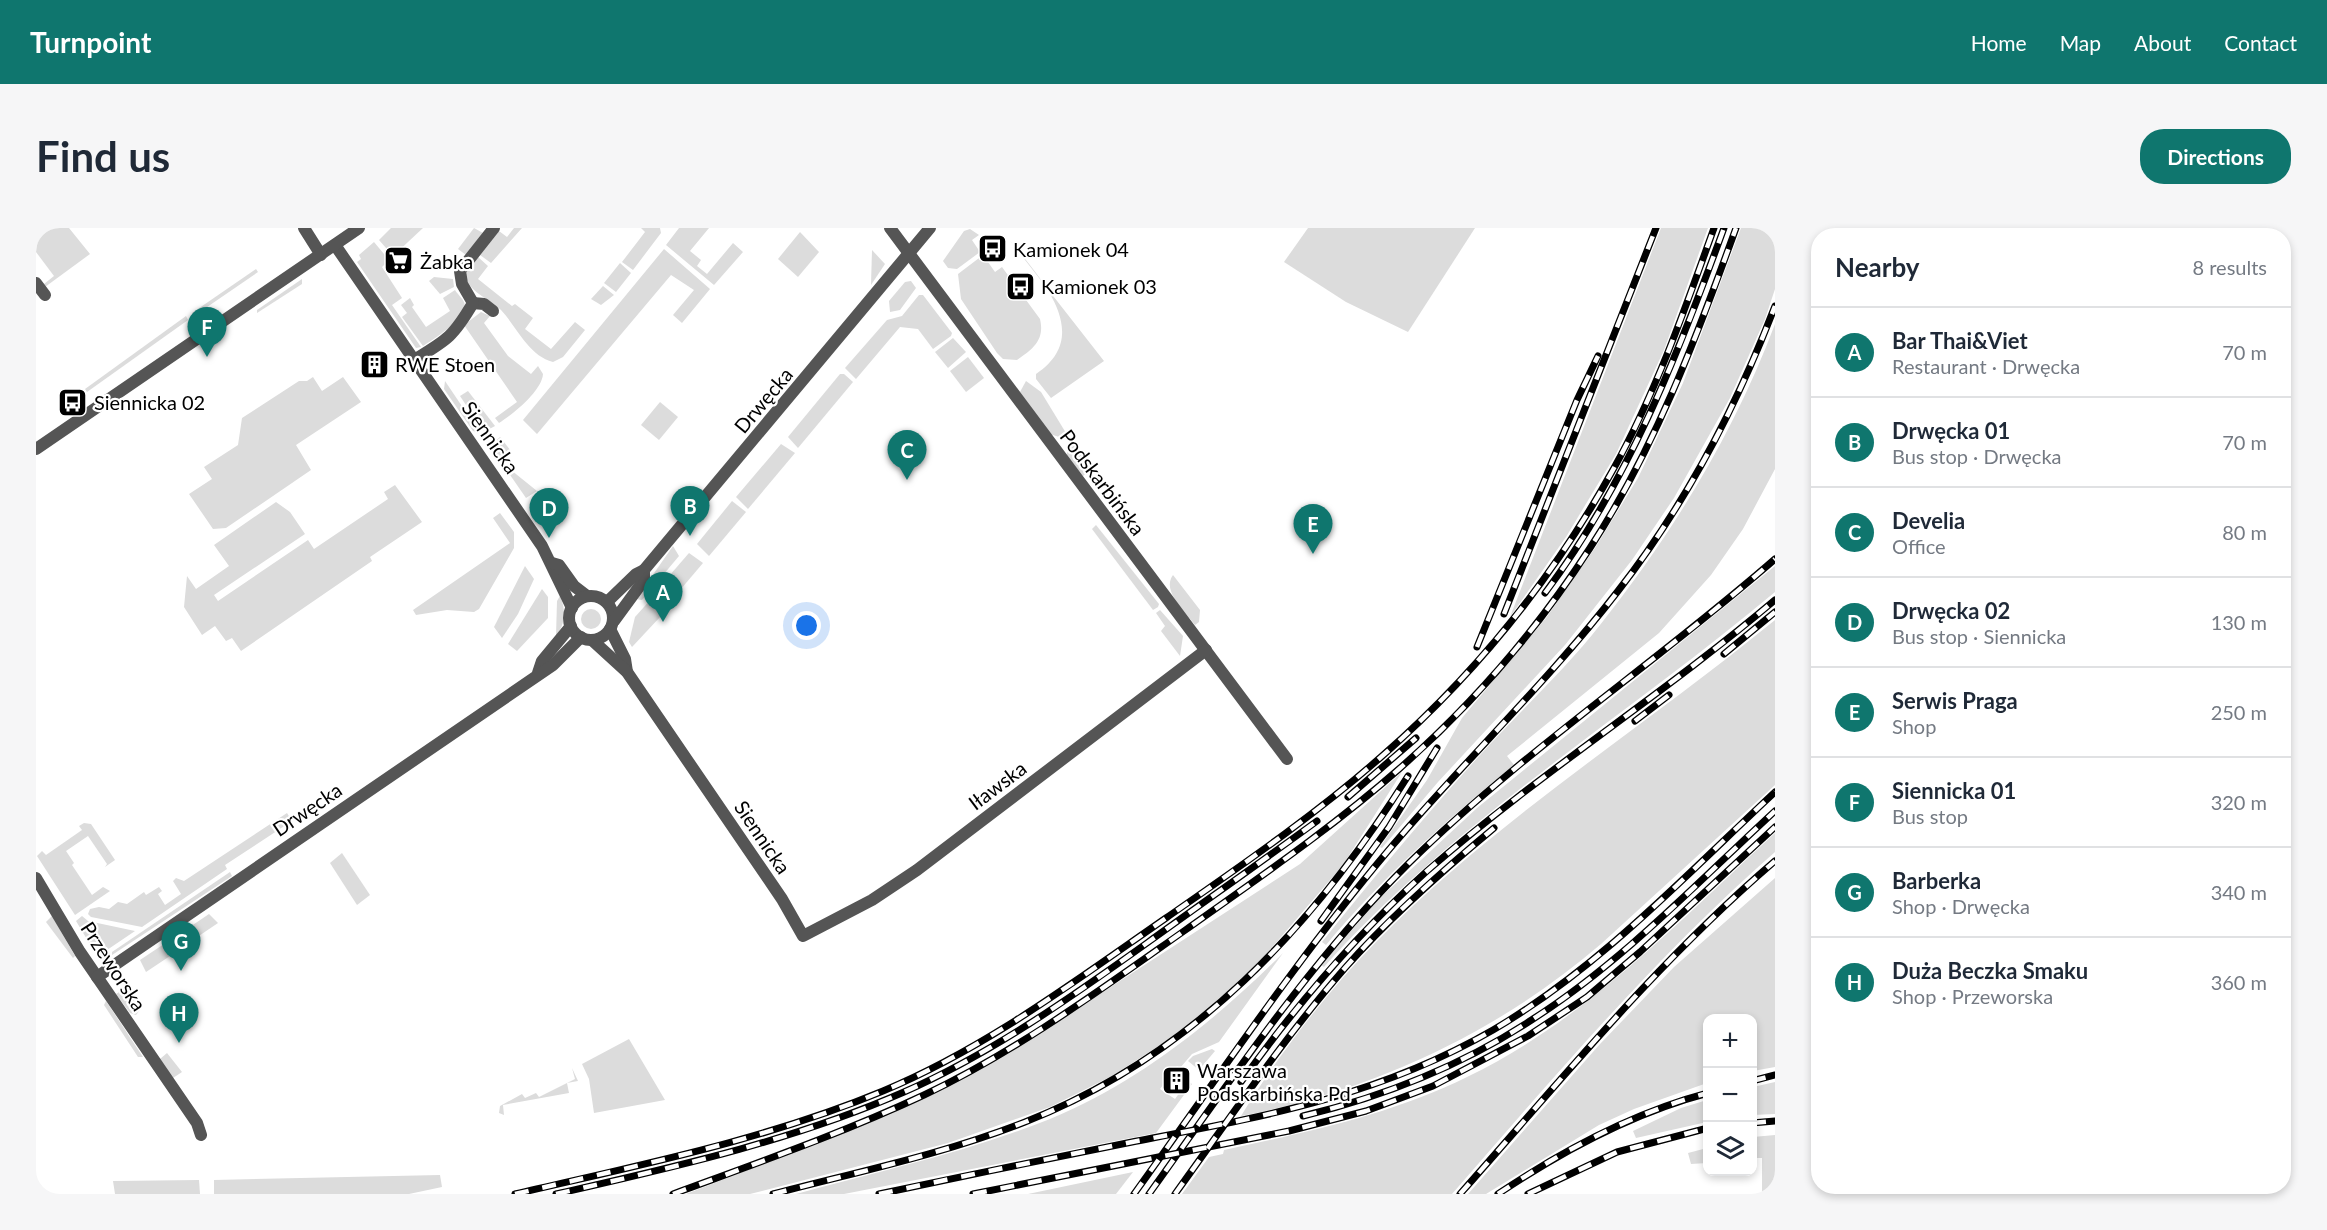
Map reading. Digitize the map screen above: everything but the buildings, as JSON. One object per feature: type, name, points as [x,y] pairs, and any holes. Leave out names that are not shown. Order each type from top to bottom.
[{"type":"street","points":[[304,228],[321,255]]},
{"type":"street","points":[[36,449],[360,228]]},
{"type":"street","points":[[472,303],[462,284],[460,271],[494,228]]},
{"type":"street","name":"Podskarbińska","points":[[890,228],[1287,759]]},
{"type":"street","name":"Drwęcka","points":[[607,602],[636,574],[644,570],[930,228]]},
{"type":"street","name":"Siennicka","points":[[336,245],[552,563],[553,574],[572,608]]},
{"type":"street","points":[[36,283],[45,295]]},
{"type":"street","points":[[472,303],[483,304],[493,311]]},
{"type":"street","points":[[414,360],[453,335],[472,303]]},
{"type":"street","name":"Siennicka","points":[[552,563],[559,565],[574,586],[587,596]]},
{"type":"street","name":"Drwęcka","points":[[612,625],[644,580],[644,570]]},
{"type":"street","points":[[587,596],[601,598],[607,602],[612,625],[606,635],[587,639],[570,626],[572,608],[587,596]]},
{"type":"street","name":"Siennicka","points":[[612,625],[625,659],[627,672]]},
{"type":"street","name":"Drwęcka","points":[[538,673],[542,662],[570,626]]},
{"type":"street","name":"Siennicka","points":[[587,639],[627,672],[782,899],[803,936]]},
{"type":"street","name":"Drwęcka","points":[[97,977],[538,673],[553,665],[587,639]]},
{"type":"street","name":"Iławska","points":[[803,936],[872,900],[917,870],[1206,650]]},
{"type":"street","name":"Przeworska","points":[[36,878],[97,977],[197,1124],[201,1135]]},
{"type":"shaded area","points":[[38,228],[69,228],[90,254],[45,287],[44,284],[54,276],[36,252]]},
{"type":"shaded area","points":[[391,228],[423,228],[393,256],[379,240]]},
{"type":"shaded area","points":[[474,228],[483,233],[466,255],[458,249]]},
{"type":"shaded area","points":[[514,228],[522,228],[491,263],[480,255],[499,231],[507,237]]},
{"type":"shaded area","points":[[641,228],[660,228],[661,233],[633,270],[622,262],[645,232]]},
{"type":"shaded area","points":[[679,228],[709,228],[690,251],[701,260],[697,266],[707,274],[733,243],[743,252],[714,285],[666,245]]},
{"type":"shaded area","points":[[1308,228],[1475,228],[1408,332],[1346,302],[1284,262]]},
{"type":"shaded area","points":[[1661,228],[1708,228],[1664,350],[1616,454],[1566,537],[1510,617]]},
{"type":"shaded area","points":[[1741,228],[1775,228],[1775,289],[1765,319],[1730,398],[1674,498],[1632,560],[1565,645],[1438,782],[1382,848],[1380,847],[1427,780],[1462,718],[1546,618],[1595,548],[1638,478],[1683,383]]},
{"type":"shaded area","points":[[970,229],[979,235],[972,240],[980,252],[957,269],[948,268],[943,261],[964,231]]},
{"type":"shaded area","points":[[800,232],[819,252],[798,277],[778,259]]},
{"type":"shaded area","points":[[374,242],[389,260],[382,267],[402,298],[392,305],[421,347],[416,348],[357,262],[361,259],[359,255]]},
{"type":"shaded area","points":[[664,249],[710,289],[682,323],[673,315],[694,290],[671,275],[537,434],[523,420]]},
{"type":"shaded area","points":[[872,250],[885,264],[871,285]]},
{"type":"shaded area","points":[[983,255],[995,272],[1002,267],[1040,319],[1039,338],[1028,352],[1017,360],[1003,359],[997,353],[961,299],[958,274]]},
{"type":"shaded area","points":[[478,257],[488,266],[478,279],[512,306],[515,304],[533,318],[525,329],[551,349],[575,322],[585,330],[563,357],[553,362],[537,353],[501,310],[474,290],[466,274]]},
{"type":"shaded area","points":[[620,263],[631,273],[616,292],[604,283]]},
{"type":"shaded area","points":[[256,269],[258,272],[194,316],[192,313]]},
{"type":"shaded area","points":[[434,277],[453,279],[454,287],[440,294],[429,281]]},
{"type":"shaded area","points":[[302,279],[302,284],[257,313],[257,310]]},
{"type":"shaded area","points":[[911,281],[916,288],[900,310],[890,312],[889,301],[905,282]]},
{"type":"shaded area","points":[[1043,283],[1104,361],[1051,398],[1036,379],[1036,374],[1054,357],[1062,339],[1061,319]]},
{"type":"shaded area","points":[[603,286],[614,295],[601,305],[591,299]]},
{"type":"shaded area","points":[[455,290],[465,304],[460,317],[448,329],[423,346],[402,317],[407,313],[401,305],[410,298],[414,305],[412,307],[426,327],[450,311],[443,298]]},
{"type":"shaded area","points":[[919,295],[923,295],[952,333],[951,336],[933,349],[918,329],[900,327],[856,379],[845,368],[887,320],[902,316]]},
{"type":"shaded area","points":[[481,312],[490,316],[484,323],[508,356],[531,374],[538,366],[543,374],[538,388],[532,395],[499,423],[495,418],[517,402],[464,325]]},
{"type":"shaded area","points":[[186,316],[188,320],[87,392],[85,389]]},
{"type":"shaded area","points":[[1775,324],[1775,469],[1743,529],[1711,575],[1659,633],[1507,756],[1514,765],[1416,850],[1369,896],[1326,945],[1322,942],[1439,801],[1572,659],[1627,590],[1700,481],[1741,404]]},
{"type":"shaded area","points":[[953,338],[966,352],[948,368],[935,352]]},
{"type":"shaded area","points":[[968,357],[984,378],[966,392],[950,371]]},
{"type":"shaded area","points":[[840,374],[844,374],[853,382],[798,448],[788,437]]},
{"type":"shaded area","points":[[313,377],[322,391],[343,377],[361,402],[296,445],[311,470],[226,528],[213,529],[189,494],[212,479],[204,467],[238,445],[242,418],[299,381],[307,381]]},
{"type":"shaded area","points":[[445,381],[480,433],[473,431],[444,389]]},
{"type":"shaded area","points":[[1026,381],[1041,392],[1066,433],[1059,437],[1050,434],[1020,392]]},
{"type":"shaded area","points":[[468,391],[495,426],[484,432],[460,396]]},
{"type":"shaded area","points":[[660,402],[678,417],[659,440],[641,425]]},
{"type":"shaded area","points":[[500,437],[511,451],[501,462],[490,446]]},
{"type":"shaded area","points":[[1072,442],[1092,469],[1083,476],[1067,456],[1067,448]]},
{"type":"shaded area","points":[[781,444],[795,453],[748,509],[736,497]]},
{"type":"shaded area","points":[[511,470],[537,491],[526,498],[508,472]]},
{"type":"shaded area","points":[[395,485],[422,522],[370,557],[372,561],[241,651],[232,638],[226,641],[215,626],[202,635],[184,607],[187,576],[196,589],[229,566],[214,545],[276,502],[290,512],[305,534],[214,595],[218,601],[308,540],[314,549],[388,499],[384,492]]},
{"type":"shaded area","points":[[732,501],[746,512],[709,556],[697,544]]},
{"type":"shaded area","points":[[500,513],[514,532],[514,548],[479,609],[474,612],[447,610],[416,615],[413,610],[510,543],[493,518]]},
{"type":"shaded area","points":[[1096,525],[1159,604],[1158,607],[1153,610],[1092,529]]},
{"type":"shaded area","points":[[673,546],[679,556],[642,600],[636,599]]},
{"type":"shaded area","points":[[689,553],[703,563],[675,596],[663,583]]},
{"type":"shaded area","points":[[525,566],[534,579],[518,614],[502,638],[494,627]]},
{"type":"shaded area","points":[[1775,566],[1775,592],[1485,817],[1375,914],[1324,967],[1321,965],[1379,899],[1477,808]]},
{"type":"shaded area","points":[[1173,575],[1200,610],[1199,622],[1195,625],[1172,594],[1170,581]]},
{"type":"shaded area","points":[[661,588],[675,601],[632,647],[629,642],[635,617]]},
{"type":"shaded area","points":[[542,589],[548,597],[548,618],[517,651],[508,644]]},
{"type":"shaded area","points":[[560,596],[564,616],[562,626],[556,636],[557,601]]},
{"type":"shaded area","points":[[591,609],[598,612],[601,619],[598,626],[591,629],[584,626],[581,619],[584,612]]},
{"type":"shaded area","points":[[1160,610],[1183,636],[1180,656],[1161,631],[1165,626],[1156,613]]},
{"type":"shaded area","points":[[1775,620],[1775,785],[1601,944],[1520,1005],[1477,1031],[1386,1074],[1291,1105],[1241,1116],[1287,1047],[1322,1003],[1377,941],[1423,897],[1521,814]]},
{"type":"shaded area","points":[[1402,772],[1343,865],[1263,958],[1213,1005],[1165,1042],[1112,1076],[1050,1107],[948,1143],[750,1194],[686,1194],[889,1115],[1009,1053],[1300,864]]},
{"type":"shaded area","points":[[287,813],[292,821],[225,865],[227,869],[142,927],[91,917],[88,914],[90,909],[99,907],[109,909],[118,902],[127,904],[144,892],[146,895],[159,887],[162,891],[158,894],[165,905],[181,894],[173,881],[176,878],[184,881]]},
{"type":"shaded area","points":[[84,823],[91,824],[115,860],[105,867],[107,864],[88,836],[66,851],[74,863],[72,865],[92,895],[103,887],[110,891],[75,915],[37,856],[42,851],[46,855],[82,830],[79,826]]},
{"type":"shaded area","points":[[1775,833],[1775,852],[1689,933],[1607,1018],[1452,1194],[1182,1194],[1209,1157],[1223,1154],[1224,1150],[1348,1121],[1408,1102],[1467,1077],[1511,1054],[1592,998],[1630,967]]},
{"type":"shaded area","points":[[342,853],[370,895],[357,905],[330,863]]},
{"type":"shaded area","points":[[230,872],[232,876],[112,955],[112,952]]},
{"type":"shaded area","points":[[1775,878],[1775,1067],[1757,1070],[1757,1014],[1703,1014],[1703,1084],[1634,1109],[1599,1125],[1486,1194],[1468,1194],[1600,1044],[1674,967]]},
{"type":"shaded area","points":[[209,914],[218,923],[184,946],[178,935]]},
{"type":"shaded area","points":[[52,916],[75,956],[73,958],[46,922]]},
{"type":"shaded area","points":[[82,916],[88,921],[135,931],[107,950],[91,946],[76,921]]},
{"type":"shaded area","points":[[170,940],[179,950],[146,972],[140,960]]},
{"type":"shaded area","points":[[1283,953],[1219,1042],[1192,1054],[1180,1068],[1177,1066],[1160,1089],[1175,1099],[1188,1081],[1192,1084],[1156,1133],[844,1194],[796,1194],[988,1141],[1050,1119],[1083,1104],[1145,1068],[1174,1048],[1231,1002]]},
{"type":"shaded area","points":[[127,989],[140,1010],[136,1015],[130,1013],[116,994]]},
{"type":"shaded area","points":[[106,1001],[143,1057],[138,1057],[104,1005]]},
{"type":"shaded area","points":[[629,1039],[665,1100],[594,1113],[589,1079],[582,1064]]},
{"type":"shaded area","points":[[1212,1049],[1215,1051],[1199,1070],[1188,1061],[1193,1056]]},
{"type":"shaded area","points":[[167,1053],[182,1072],[173,1078],[160,1059]]},
{"type":"shaded area","points":[[572,1068],[578,1081],[567,1083],[575,1079]]},
{"type":"shaded area","points":[[1775,1082],[1775,1114],[1757,1115],[1757,1086]]},
{"type":"shaded area","points":[[567,1083],[569,1093],[503,1105],[504,1115],[499,1113],[500,1106],[522,1094],[525,1098],[536,1093],[539,1097]]},
{"type":"shaded area","points":[[1703,1101],[1703,1123],[1636,1138],[1633,1131],[1681,1108]]},
{"type":"shaded area","points":[[1775,1135],[1775,1194],[1762,1194],[1762,1158],[1757,1158],[1757,1137]]},
{"type":"shaded area","points":[[1703,1149],[1703,1163],[1691,1164],[1688,1153]]},
{"type":"shaded area","points":[[1133,1172],[1116,1194],[1028,1194]]},
{"type":"shaded area","points":[[440,1175],[442,1187],[409,1194],[214,1194],[214,1180]]},
{"type":"shaded area","points":[[199,1180],[200,1194],[115,1194],[113,1181]]},
{"type":"railway","points":[[1504,614],[1656,228]]},
{"type":"railway","points":[[515,1194],[655,1162],[793,1124],[883,1091],[921,1074],[994,1034],[1064,989],[1248,860],[1356,779],[1416,726],[1449,693],[1510,623],[1566,548],[1614,468],[1643,410],[1669,350],[1714,228]]},
{"type":"railway","points":[[1545,593],[1575,551],[1626,463],[1669,371],[1724,228]]},
{"type":"railway","points":[[673,1194],[862,1122],[924,1095],[992,1059],[1089,997],[1239,892],[1321,832],[1399,769],[1453,719],[1502,665],[1548,608],[1590,548],[1635,471],[1654,432],[1689,352],[1736,228]]},
{"type":"railway","points":[[1134,1194],[1289,977],[1353,893],[1416,819],[1591,625],[1643,558],[1687,489],[1726,418],[1775,306]]},
{"type":"railway","points":[[1477,647],[1577,400],[1598,356]]},
{"type":"railway","points":[[1149,1194],[1304,981],[1372,901],[1409,863],[1497,783],[1684,635],[1775,559]]},
{"type":"railway","points":[[1241,1082],[1283,1025],[1328,971],[1427,871],[1512,801],[1689,669],[1775,600]]},
{"type":"railway","points":[[1724,654],[1775,612]]},
{"type":"railway","points":[[1635,721],[1669,695]]},
{"type":"railway","points":[[1348,797],[1416,738]]},
{"type":"railway","points":[[1321,921],[1389,827],[1437,748]]},
{"type":"railway","points":[[773,1194],[900,1162],[963,1144],[1025,1122],[1086,1094],[1142,1061],[1195,1023],[1244,980],[1290,934],[1332,884],[1408,776]]},
{"type":"railway","points":[[879,1194],[1227,1123],[1317,1102],[1406,1072],[1449,1053],[1493,1030],[1569,978],[1640,919],[1775,792]]},
{"type":"railway","points":[[1303,1116],[1364,1099],[1451,1065],[1533,1019],[1566,997],[1628,947],[1775,811]]},
{"type":"railway","points":[[556,1194],[688,1163],[776,1139],[862,1109],[937,1077],[1030,1024],[1118,964],[1317,821]]},
{"type":"railway","points":[[973,1194],[1289,1131],[1366,1111],[1433,1086],[1528,1036],[1587,997],[1640,952],[1775,827]]},
{"type":"railway","points":[[1175,1194],[1278,1051],[1345,968],[1416,895],[1494,828]]},
{"type":"railway","points":[[1460,1194],[1650,981],[1690,940],[1775,861]]},
{"type":"railway","points":[[1757,1080],[1775,1075]]},
{"type":"railway","points":[[1498,1194],[1547,1163],[1598,1135],[1652,1111],[1703,1094]]},
{"type":"railway","points":[[1757,1123],[1775,1121]]},
{"type":"railway","points":[[1528,1194],[1617,1152],[1703,1129]]},
{"type":"place","name":"Kamionek 04","points":[[992,249]]},
{"type":"place","name":"Żabka","points":[[399,261]]},
{"type":"place","name":"Kamionek 03","points":[[1020,286]]},
{"type":"place","name":"Siennicka 01","points":[[207,357]]},
{"type":"place","name":"RWE Stoen","points":[[374,364]]},
{"type":"place","name":"Siennicka 02","points":[[73,402]]},
{"type":"place","name":"Develia","points":[[907,480]]},
{"type":"place","name":"Drwęcka 01","points":[[690,536]]},
{"type":"place","name":"Drwęcka 02","points":[[549,538]]},
{"type":"place","name":"Serwis Praga","points":[[1313,554]]},
{"type":"place","name":"Bar Thai&Viet","points":[[663,622]]},
{"type":"place","name":"Barberka","points":[[181,971]]},
{"type":"place","name":"Duża Beczka Smaku","points":[[179,1043]]},
{"type":"place","name":"Warszawa Podskarbińska Pd","points":[[1176,1081]]}]
